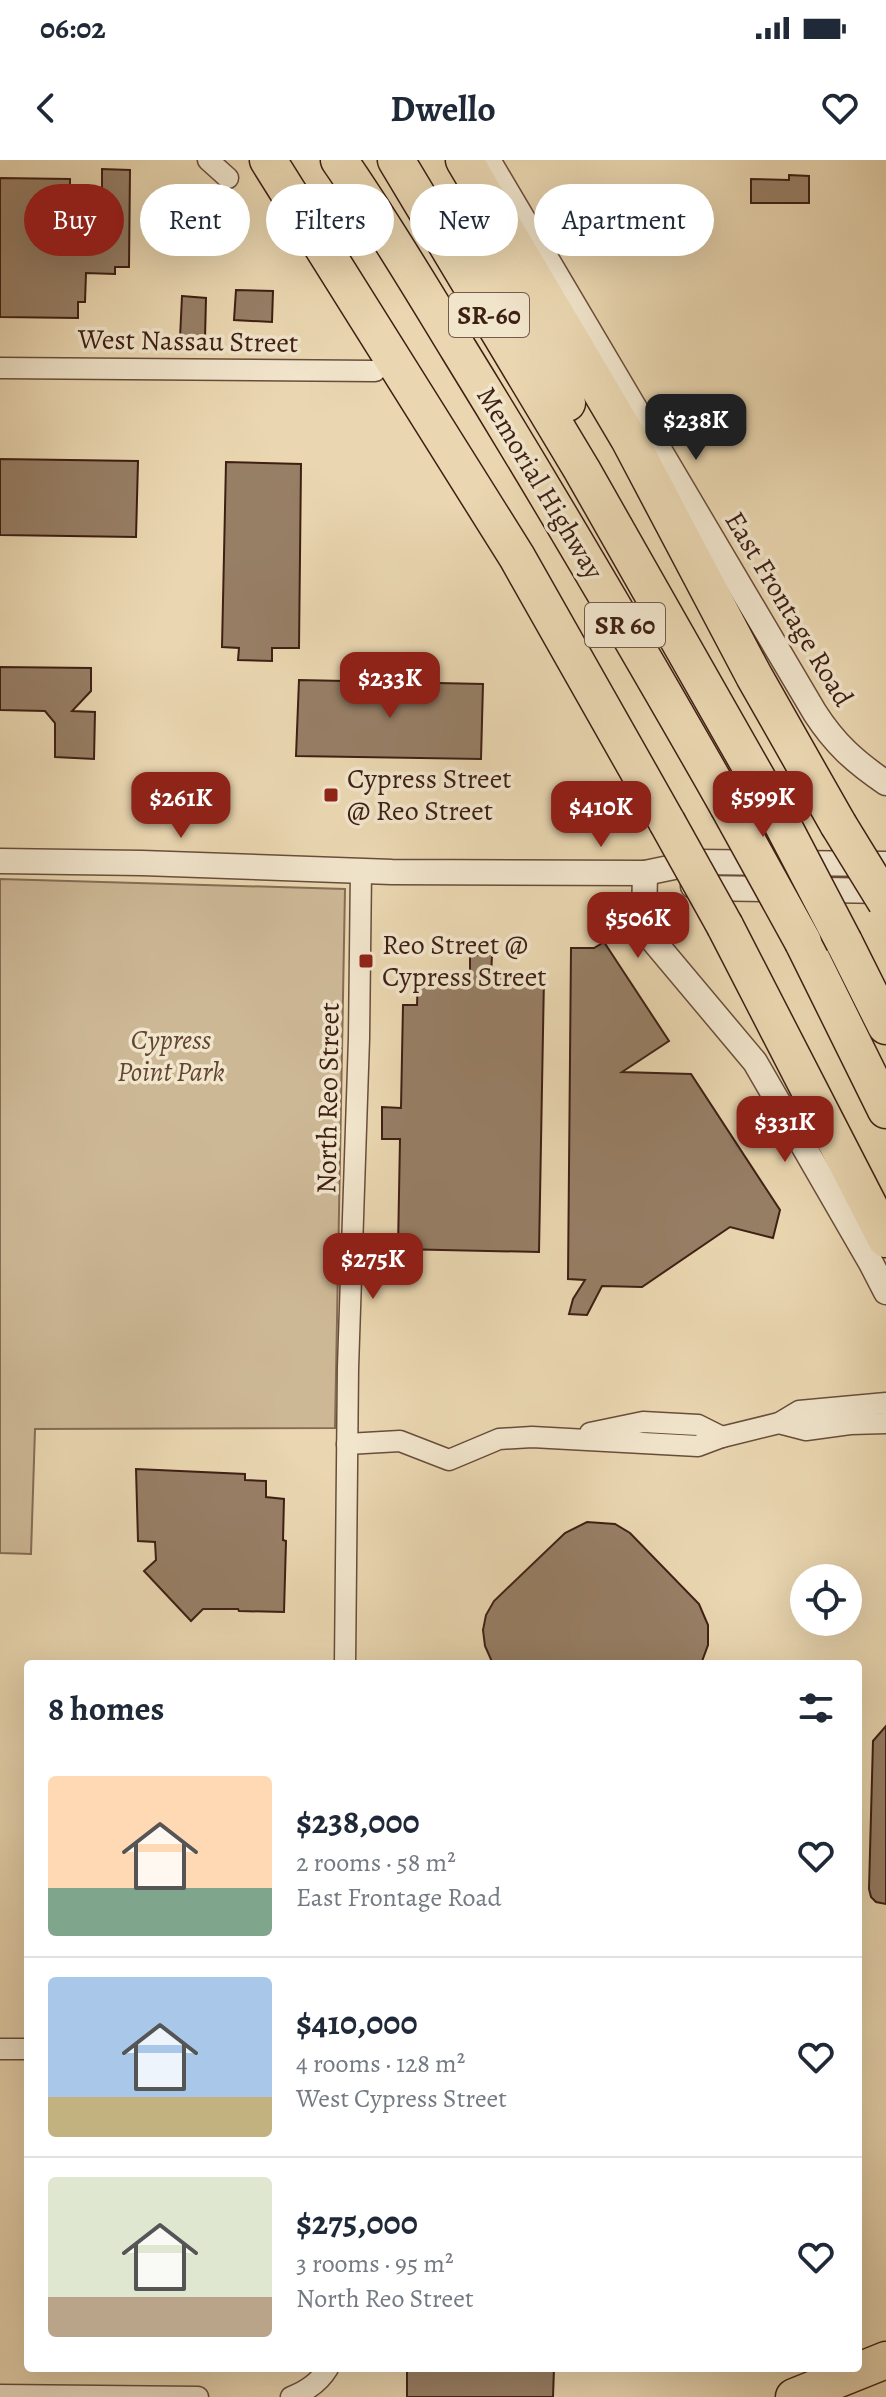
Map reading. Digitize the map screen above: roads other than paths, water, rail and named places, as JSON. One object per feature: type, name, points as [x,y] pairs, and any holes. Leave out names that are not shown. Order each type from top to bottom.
[{"type":"highway","points":[[268,160],[517,557],[725,926],[879,1225]]},
{"type":"highway","name":"Memorial Highway","points":[[339,160],[385,228],[594,572],[803,942],[886,1110]]},
{"type":"highway","name":"Memorial Highway","points":[[396,160],[582,470],[774,808],[886,1026]]},
{"type":"highway","name":"Memorial Highway","points":[[445,160],[571,411],[582,470]]},
{"type":"highway","points":[[464,160],[629,439],[754,676],[886,902]]},
{"type":"highway","points":[[862,2370],[886,2360]]},
{"type":"highway","points":[[794,2397],[856,2372]]},
{"type":"street","points":[[208,160],[228,178]]},
{"type":"street","name":"East Frontage Road","points":[[488,160],[829,735],[843,750],[886,783]]},
{"type":"street","name":"West Nassau Street","points":[[0,368],[375,371]]},
{"type":"street","points":[[0,861],[645,873],[698,862],[886,864]]},
{"type":"street","name":"North Reo Street","points":[[345,1660],[347,1444],[361,870]]},
{"type":"street","points":[[645,873],[701,888],[886,891]]},
{"type":"street","points":[[645,873],[644,920],[651,938],[755,1062],[886,1292]]},
{"type":"street","points":[[347,1444],[400,1441],[449,1460],[499,1439],[532,1437],[561,1440],[643,1422],[698,1425],[722,1437],[779,1423],[807,1409],[886,1403]]},
{"type":"street","points":[[779,1423],[806,1430],[886,1423]]},
{"type":"street","points":[[0,2049],[24,2049]]},
{"type":"street","points":[[291,2397],[302,2393],[324,2374]]},
{"type":"street","points":[[0,2395],[198,2397]]},
{"type":"place","name":"Cypress Street @ Reo Street","points":[[331,795]]},
{"type":"place","name":"Reo Street @ Cypress Street","points":[[366,961]]},
{"type":"park label","name":"Cypress Point Park","points":[[171,1056]]}]
